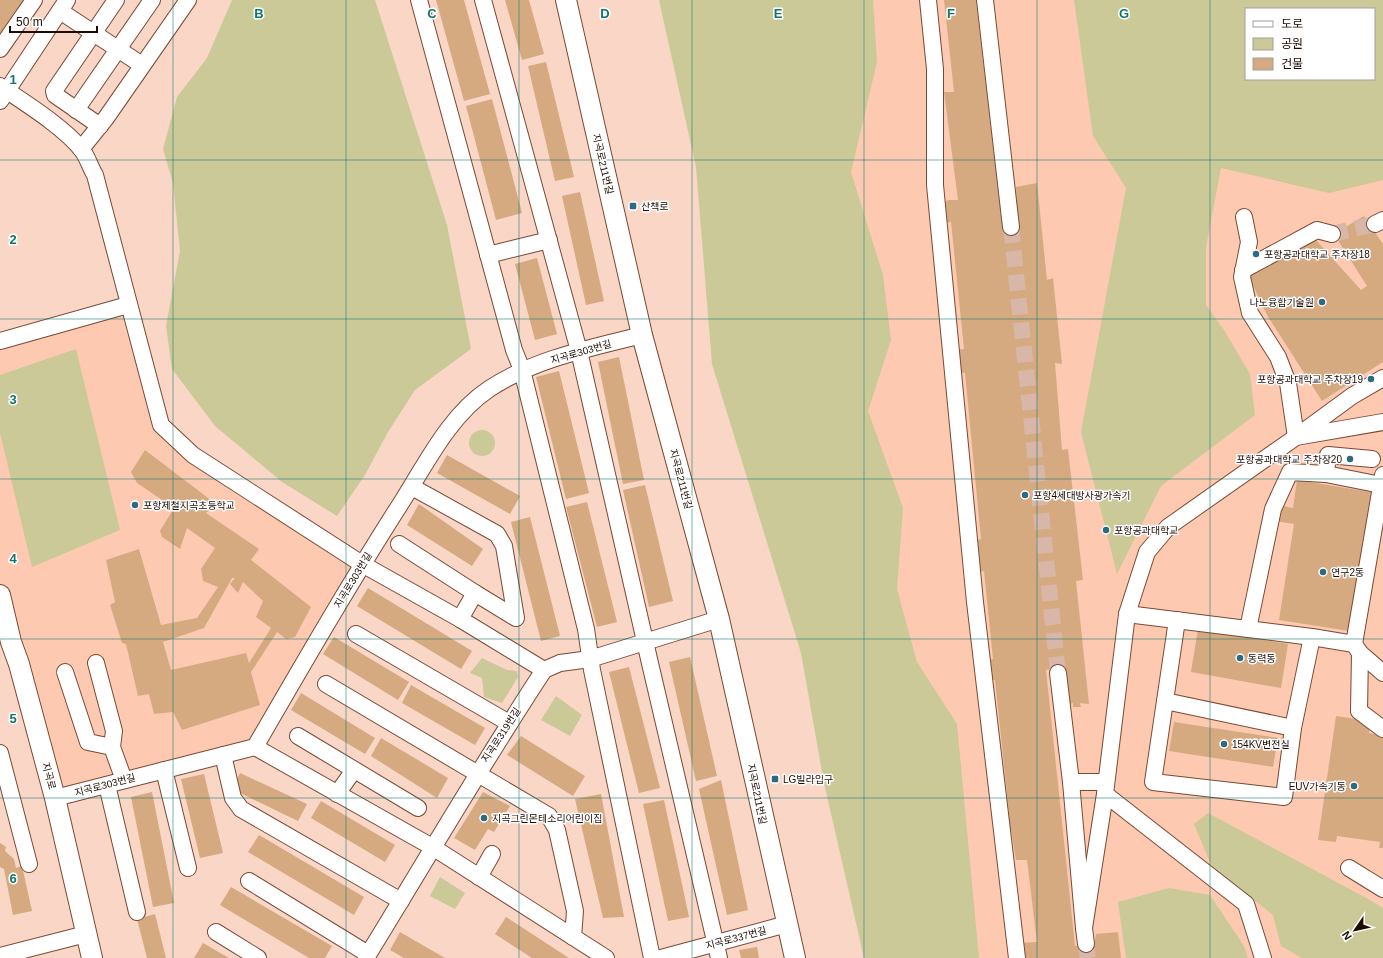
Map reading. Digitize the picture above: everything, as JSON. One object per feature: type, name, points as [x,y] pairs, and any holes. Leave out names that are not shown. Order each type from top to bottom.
[{"type":"main road","name":"지곡로211번길","points":[[566,0],[642,335],[719,619],[795,958]]},
{"type":"main road","name":"지곡로","points":[[0,595],[5,644],[19,664],[55,798],[92,958]]},
{"type":"street","points":[[0,49],[34,0]]},
{"type":"street","points":[[100,126],[55,95],[54,91],[116,0]]},
{"type":"street","points":[[76,110],[152,0]]},
{"type":"street","points":[[419,0],[514,350],[522,370],[586,630],[590,659],[652,958]]},
{"type":"street","points":[[483,0],[579,351],[717,951]]},
{"type":"street","points":[[928,0],[935,69],[935,185],[975,602],[1017,958]]},
{"type":"street","points":[[985,0],[1011,227]]},
{"type":"street","points":[[81,149],[100,126],[186,1]]},
{"type":"street","points":[[142,65],[93,33],[63,6],[2,93],[64,132],[81,149],[94,175],[161,425],[193,455],[362,564],[460,619],[544,670],[560,663],[590,659],[645,643],[719,619]]},
{"type":"street","points":[[1244,216],[1249,242],[1242,277],[1250,313],[1278,357],[1288,383],[1296,437]]},
{"type":"street","points":[[1243,270],[1317,230],[1332,234]]},
{"type":"street","points":[[488,255],[549,240]]},
{"type":"street","points":[[0,341],[128,305]]},
{"type":"street","name":"지곡로303번길","points":[[55,798],[255,747],[362,564],[439,444],[464,408],[489,389],[522,370],[579,351],[642,335]]},
{"type":"street","points":[[1058,673],[1071,782],[1085,936],[1106,788],[1127,614],[1147,552],[1168,527],[1352,396],[1383,378]]},
{"type":"street","points":[[1296,437],[1383,422]]},
{"type":"street","points":[[1326,474],[1328,455],[1372,459]]},
{"type":"street","points":[[1248,629],[1273,509],[1290,472],[1382,480],[1357,648],[1358,711],[1383,729]]},
{"type":"street","points":[[400,544],[516,618],[504,546],[497,534],[412,486]]},
{"type":"street","points":[[460,619],[475,593]]},
{"type":"street","points":[[1127,614],[1312,637],[1357,648],[1383,673]]},
{"type":"street","points":[[1177,620],[1153,782],[1284,797],[1293,728],[1312,637]]},
{"type":"street","points":[[356,634],[509,723]]},
{"type":"street","points":[[96,663],[114,731],[112,747],[124,780]]},
{"type":"street","name":"지곡로319번길","points":[[367,956],[434,848],[476,774],[544,670]]},
{"type":"street","points":[[65,672],[88,742],[112,747]]},
{"type":"street","points":[[326,684],[549,816],[557,830],[576,911],[573,937]]},
{"type":"street","points":[[1165,701],[1293,728]]},
{"type":"street","points":[[298,736],[418,808]]},
{"type":"street","points":[[255,747],[434,848],[606,958]]},
{"type":"street","points":[[0,753],[7,805],[29,864]]},
{"type":"street","points":[[223,755],[233,798],[241,809],[401,901]]},
{"type":"street","points":[[164,770],[188,868]]},
{"type":"street","points":[[337,794],[354,770]]},
{"type":"street","points":[[1071,782],[1106,788],[1246,904],[1263,958]]},
{"type":"street","points":[[107,785],[137,912]]},
{"type":"street","points":[[479,877],[492,854]]},
{"type":"street","points":[[1349,868],[1383,889]]},
{"type":"street","points":[[249,881],[367,956]]},
{"type":"street","name":"지곡로337번길","points":[[661,958],[717,951],[787,924]]},
{"type":"street","points":[[216,932],[258,958]]},
{"type":"street","points":[[0,956],[86,934]]},
{"type":"shaded area","name":"포항공과대학교","points":[[736,0],[1383,0],[1383,958],[918,958]]},
{"type":"shaded area","name":"포항제철지곡초등학교","points":[[128,305],[161,425],[362,564],[255,747],[55,798],[0,595],[0,341]]},
{"type":"green space","points":[[232,0],[375,0],[447,225],[471,349],[415,390],[388,432],[365,475],[337,516],[282,482],[215,426],[172,369],[166,326],[180,251],[173,183],[163,149],[177,97],[207,58]]},
{"type":"green space","points":[[659,0],[873,0],[877,62],[851,172],[883,275],[891,340],[868,411],[903,508],[897,589],[917,662],[957,724],[979,958],[864,958],[824,783],[801,653],[712,364],[696,167]]},
{"type":"green space","points":[[1074,0],[1383,0],[1383,180],[1329,193],[1221,168],[1206,247],[1206,305],[1224,330],[1250,374],[1255,415],[1161,486],[1117,574],[1081,432],[1126,188],[1093,136]]},
{"type":"green space","points":[[76,349],[120,530],[32,567],[0,433],[0,375]]},
{"type":"green space","points":[[482,430],[491,434],[495,443],[491,452],[482,456],[473,452],[469,443],[473,434]]},
{"type":"green space","points":[[482,658],[507,670],[517,671],[518,677],[502,703],[484,697],[482,678],[470,673]]},
{"type":"green space","points":[[556,696],[582,715],[570,736],[541,720]]},
{"type":"green space","points":[[1208,813],[1383,908],[1383,958],[1302,958],[1281,946],[1273,915],[1212,867],[1194,824]]},
{"type":"green space","points":[[440,877],[465,893],[455,909],[430,896]]},
{"type":"green space","points":[[1169,888],[1210,895],[1244,946],[1248,958],[1126,958],[1118,902]]},
{"type":"building","points":[[0,0],[28,0],[0,39]]},
{"type":"building","points":[[436,0],[464,0],[490,94],[464,101]]},
{"type":"building","points":[[505,0],[529,0],[544,54],[522,60]]},
{"type":"building","name":"포항4세대방사광가속기","points":[[944,0],[976,0],[1003,231],[1018,230],[1016,187],[1037,183],[1047,280],[1053,278],[1062,364],[1055,363],[1062,450],[1068,449],[1083,580],[1076,581],[1089,704],[1080,703],[1081,707],[1073,707],[1073,703],[1065,705],[1061,667],[1046,670],[1075,946],[1094,946],[1096,934],[1118,932],[1121,958],[1021,958],[1019,943],[1037,942],[1027,860],[1016,860],[1011,830],[1005,832],[1002,815],[1009,813],[995,680],[987,680],[984,662],[993,659],[984,571],[979,572],[975,541],[981,539],[965,373],[955,372],[953,350],[964,349],[951,222],[942,223],[939,203],[949,200],[958,200],[944,92],[954,92]]},
{"type":"building","points":[[546,62],[574,177],[555,181],[528,66]]},
{"type":"building","points":[[492,99],[522,213],[496,220],[466,106]]},
{"type":"building","points":[[580,192],[604,301],[586,305],[562,196]]},
{"type":"building","name":"나노융합기술원","points":[[1364,216],[1383,244],[1383,362],[1322,401],[1267,315],[1248,275],[1315,239],[1361,290],[1367,286],[1334,234]]},
{"type":"building","points":[[537,258],[557,334],[535,340],[515,264]]},
{"type":"building","points":[[619,357],[644,480],[623,484],[598,362]]},
{"type":"building","points":[[559,371],[589,493],[566,499],[536,377]]},
{"type":"building","name":"포항제철지곡초등학교","points":[[145,450],[216,504],[206,513],[259,549],[251,560],[311,607],[295,637],[286,639],[277,632],[251,672],[260,705],[182,730],[173,712],[154,714],[149,694],[138,696],[126,644],[122,643],[110,605],[115,602],[106,560],[139,549],[161,625],[197,618],[218,587],[203,581],[201,569],[215,548],[187,528],[180,549],[162,537],[160,531],[174,508],[137,483],[131,472]],"holes":[[[232,578],[235,578],[230,584],[238,593],[243,582],[263,601],[256,617],[271,628],[249,663],[246,653],[171,670],[163,642],[204,628]]]},
{"type":"building","points":[[447,455],[520,496],[510,514],[437,473]]},
{"type":"building","name":"연구2동","points":[[1297,480],[1371,492],[1349,631],[1279,620],[1294,524],[1275,521],[1278,505],[1293,508]]},
{"type":"building","points":[[645,485],[673,601],[649,607],[623,490]]},
{"type":"building","points":[[587,502],[617,622],[597,627],[566,507]]},
{"type":"building","points":[[419,504],[483,549],[472,566],[407,525]]},
{"type":"building","points":[[530,517],[560,636],[541,641],[511,522]]},
{"type":"building","points":[[368,588],[472,651],[461,669],[357,606]]},
{"type":"building","name":"동력동","points":[[1198,629],[1288,644],[1281,688],[1191,672]]},
{"type":"building","points":[[334,637],[409,682],[398,700],[323,654]]},
{"type":"building","points":[[690,657],[717,776],[696,781],[669,662]]},
{"type":"building","points":[[629,667],[660,788],[639,793],[609,672]]},
{"type":"building","points":[[411,685],[485,728],[475,745],[402,703]]},
{"type":"building","points":[[301,693],[375,738],[365,754],[291,710]]},
{"type":"building","name":"EUV가속기동","points":[[1336,716],[1370,721],[1369,733],[1383,736],[1383,848],[1379,848],[1380,842],[1337,836],[1336,842],[1318,840]]},
{"type":"building","name":"154KV변전실","points":[[1174,722],[1278,738],[1273,767],[1169,751]]},
{"type":"building","points":[[521,736],[585,776],[573,796],[507,755]]},
{"type":"building","points":[[381,738],[448,778],[437,798],[371,756]]},
{"type":"building","points":[[240,773],[307,804],[298,821],[232,789]]},
{"type":"building","points":[[204,774],[223,853],[200,858],[181,779]]},
{"type":"building","points":[[721,780],[748,910],[727,915],[699,789]]},
{"type":"building","points":[[152,792],[174,903],[153,907],[131,797]]},
{"type":"building","name":"지곡그린몬테소리어린이집","points":[[483,792],[510,806],[494,832],[488,829],[475,850],[454,838]]},
{"type":"building","points":[[601,794],[624,917],[603,918],[575,799]]},
{"type":"building","points":[[664,800],[689,917],[668,921],[643,804]]},
{"type":"building","points":[[321,801],[395,845],[385,862],[311,818]]},
{"type":"building","points":[[259,835],[364,897],[354,915],[248,852]]},
{"type":"building","points":[[0,843],[6,847],[5,851],[14,859],[16,868],[22,866],[32,911],[13,915],[4,869],[0,867]]},
{"type":"building","points":[[231,887],[332,946],[325,958],[309,958],[220,905]]},
{"type":"building","points":[[155,914],[166,958],[147,958],[137,919]]},
{"type":"building","points":[[506,917],[569,958],[532,958],[495,934]]},
{"type":"building","points":[[400,932],[445,958],[404,958],[390,950]]},
{"type":"building","points":[[203,943],[229,958],[194,958]]},
{"type":"building","points":[[757,947],[759,958],[741,958],[739,950]]},
{"type":"tunnel","points":[[1332,234],[1375,224]]},
{"type":"tunnel","points":[[1011,227],[1058,673]]},
{"type":"tunnel","points":[[1086,944],[1088,958]]},
{"type":"place","name":"산책로","points":[[633,206]]},
{"type":"place","name":"포항공과대학교 주차장18","points":[[1256,254]]},
{"type":"place","name":"나노융합기술원","points":[[1322,302]]},
{"type":"place","name":"포항공과대학교 주차장19","points":[[1371,379]]},
{"type":"place","name":"포항공과대학교 주차장20","points":[[1350,459]]},
{"type":"place","name":"포항4세대방사광가속기","points":[[1025,495]]},
{"type":"place","name":"포항제철지곡초등학교","points":[[135,505]]},
{"type":"place","name":"포항공과대학교","points":[[1106,530]]},
{"type":"place","name":"연구2동","points":[[1323,572]]},
{"type":"place","name":"동력동","points":[[1240,658]]},
{"type":"place","name":"154KV변전실","points":[[1224,744]]},
{"type":"place","name":"LG빌라입구","points":[[775,779]]},
{"type":"place","name":"EUV가속기동","points":[[1354,786]]},
{"type":"place","name":"지곡그린몬테소리어린이집","points":[[484,818]]}]
